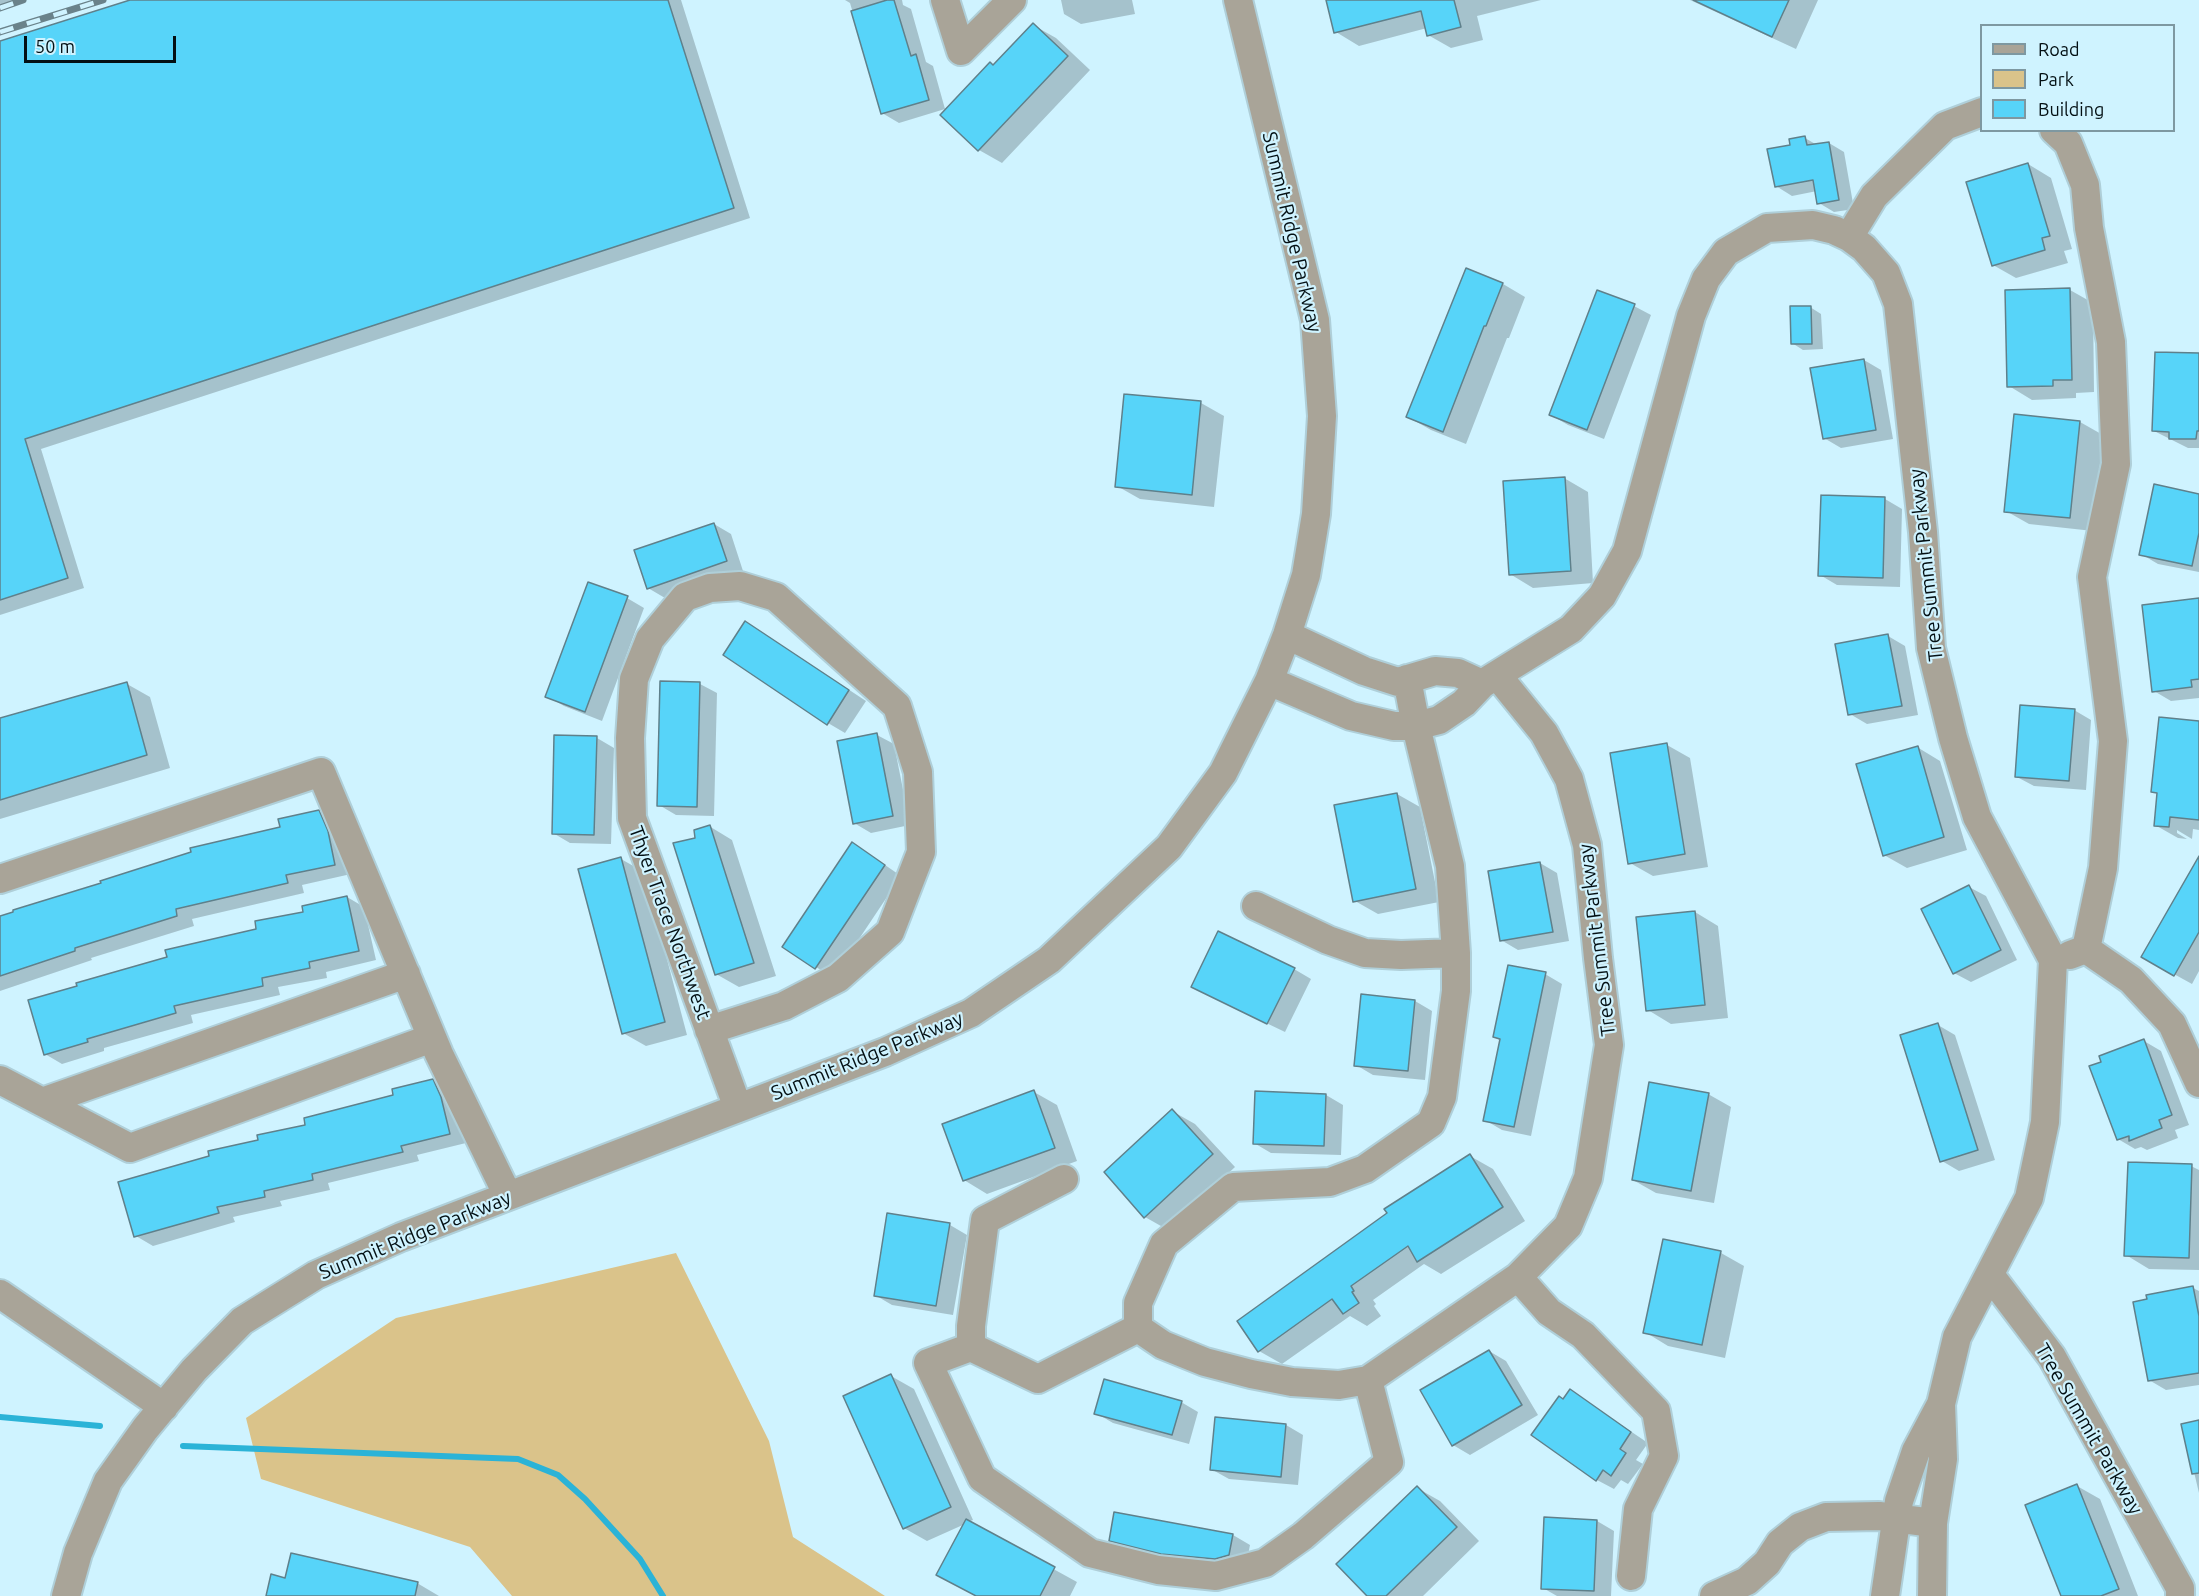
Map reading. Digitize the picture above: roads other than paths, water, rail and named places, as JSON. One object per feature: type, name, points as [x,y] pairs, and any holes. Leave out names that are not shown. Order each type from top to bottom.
[{"type":"street","points":[[945,0],[961,51],[1012,0]]},
{"type":"street","name":"Summit Ridge Parkway","points":[[66,1596],[78,1553],[108,1481],[145,1429],[194,1370],[242,1321],[316,1275],[401,1237],[885,1052],[971,1013],[1049,960],[1169,848],[1223,773],[1269,681],[1287,635],[1306,574],[1316,514],[1322,416],[1315,320],[1238,0]]},
{"type":"street","points":[[1849,237],[1874,196],[1945,126],[1980,113]]},
{"type":"street","points":[[2056,132],[2068,142],[2085,185],[2089,228],[2111,342],[2116,464],[2092,577],[2113,741],[2103,868],[2086,949]]},
{"type":"street","name":"Tree Summit Parkway","points":[[1269,681],[1351,716],[1394,726],[1416,726],[1439,720],[1464,703],[1489,680],[1570,628],[1602,596],[1627,551],[1691,316],[1706,279],[1726,252],[1767,228],[1813,225],[1834,230],[1864,248],[1886,273],[1898,304],[1923,532],[1931,648],[1953,738],[1977,817],[2054,960]]},
{"type":"street","name":"Thyer Trace Northwest","points":[[709,1030],[784,1006],[838,978],[890,932],[921,852],[918,772],[897,706],[776,597],[740,586],[710,588],[685,597],[650,639],[634,679],[630,738],[632,818],[709,1030],[738,1108]]},
{"type":"street","name":"Tree Summit Parkway","points":[[1138,1328],[1163,1344],[1205,1362],[1251,1374],[1292,1382],[1339,1385],[1368,1380],[1518,1277],[1568,1226],[1588,1178],[1609,1045],[1587,845],[1569,779],[1544,733],[1489,680],[1458,673],[1435,671],[1398,682],[1364,671],[1287,635]]},
{"type":"street","points":[[1368,1380],[1389,1462],[1303,1536],[1265,1563],[1216,1576],[1158,1570],[1090,1553],[982,1478],[928,1363],[971,1347],[1038,1379],[1138,1328],[1138,1303],[1164,1244],[1233,1187],[1330,1182],[1365,1169],[1431,1123],[1442,1097],[1456,991],[1456,953],[1450,866],[1407,679]]},
{"type":"street","points":[[0,879],[321,772],[432,1038],[508,1196]]},
{"type":"street","points":[[1256,906],[1328,940],[1365,953],[1401,955],[1456,953]]},
{"type":"street","points":[[1885,1596],[1896,1518],[1916,1451],[1941,1404],[1957,1337],[2029,1198],[2045,1122],[2054,960],[2086,949]]},
{"type":"street","points":[[2086,949],[2131,980],[2172,1024],[2199,1083]]},
{"type":"street","points":[[42,1102],[406,974]]},
{"type":"street","points":[[0,1080],[130,1148],[432,1038]]},
{"type":"street","points":[[971,1347],[971,1326],[985,1221],[1064,1179]]},
{"type":"street","name":"Tree Summit Parkway","points":[[1990,1275],[2052,1357],[2186,1590]]},
{"type":"street","points":[[1518,1277],[1549,1312],[1582,1335],[1656,1411],[1664,1456],[1638,1509],[1631,1576]]},
{"type":"street","points":[[0,1294],[164,1407]]},
{"type":"street","points":[[1932,1596],[1933,1523],[1943,1459],[1941,1404]]},
{"type":"street","points":[[1714,1596],[1747,1581],[1767,1563],[1780,1544],[1800,1527],[1826,1517],[1879,1516],[1933,1523]]},
{"type":"waterway","points":[[0,1417],[100,1426]]},
{"type":"waterway","points":[[183,1446],[518,1459],[558,1475],[585,1499],[640,1559],[663,1596]]},
{"type":"railway","points":[[0,8],[23,0]]},
{"type":"railway","points":[[0,32],[103,0]]}]
